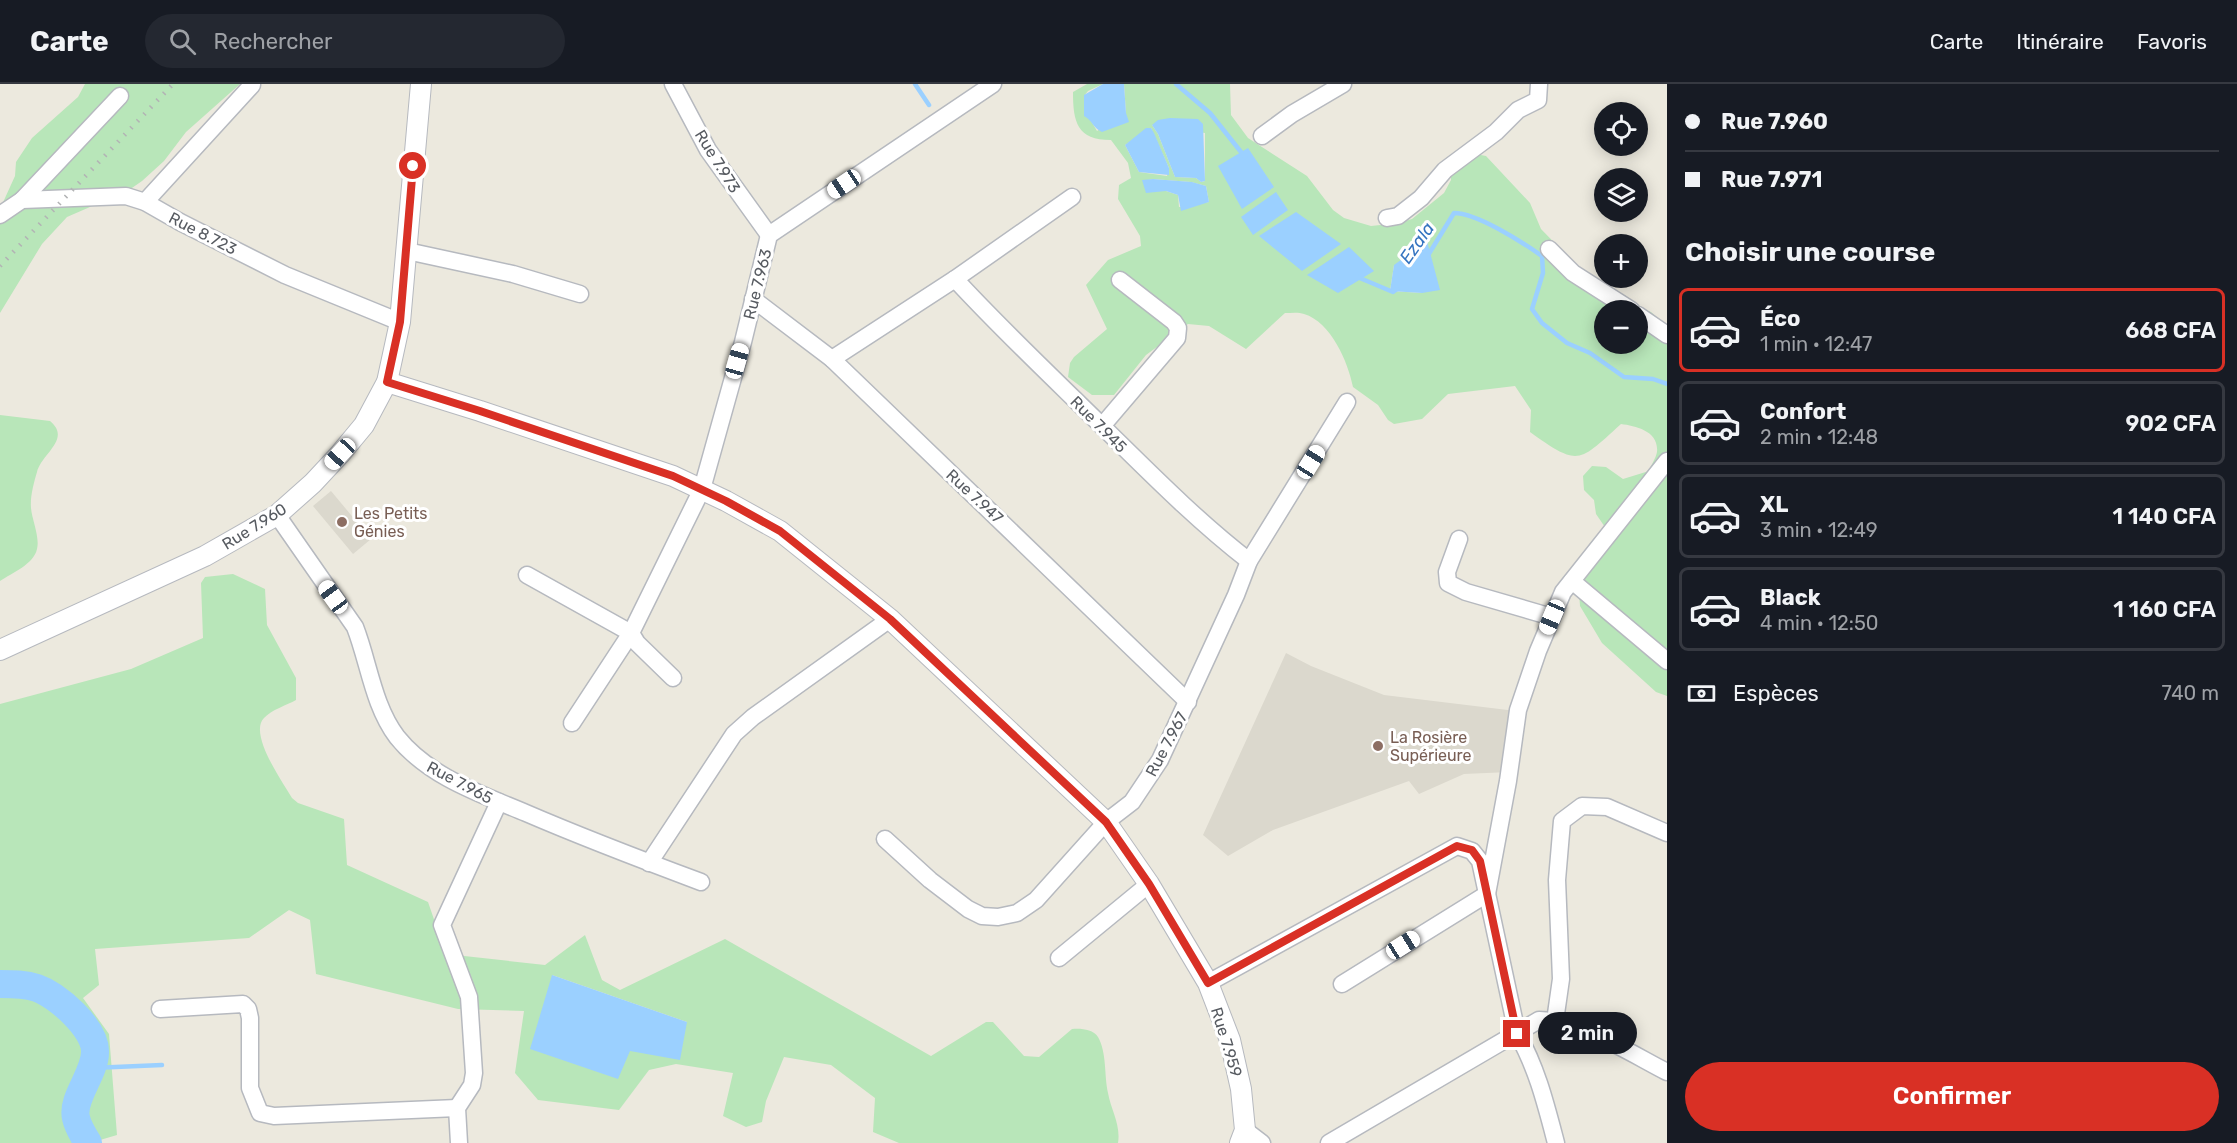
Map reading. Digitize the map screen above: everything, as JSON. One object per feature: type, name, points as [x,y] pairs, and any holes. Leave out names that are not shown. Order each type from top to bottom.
[{"type":"street","name":"Rue 7.960","points":[[0,650],[205,556],[277,515],[313,483],[364,424],[387,382],[400,322],[421,84]]},
{"type":"street","name":"Rue 7.963","points":[[572,723],[631,633],[702,489],[769,235],[993,84]]},
{"type":"street","points":[[1262,136],[1292,114],[1343,84]]},
{"type":"street","points":[[1387,218],[1398,216],[1421,198],[1445,170],[1496,132],[1518,110],[1538,100],[1539,84]]},
{"type":"street","points":[[145,202],[252,85]]},
{"type":"street","name":"Rue 7.973","points":[[680,86],[708,150],[769,235]]},
{"type":"street","points":[[0,214],[22,200],[120,96]]},
{"type":"street","name":"Rue 8.723","points":[[22,200],[126,196],[145,202],[285,275],[400,322]]},
{"type":"street","points":[[832,360],[955,279],[1072,197]]},
{"type":"street","points":[[1549,249],[1573,273],[1615,300]]},
{"type":"street","points":[[407,251],[513,274],[580,294]]},
{"type":"street","name":"Rue 7.945","points":[[955,279],[994,321],[1102,426],[1207,526],[1249,561]]},
{"type":"street","points":[[1102,426],[1177,338],[1178,328],[1174,322],[1120,280]]},
{"type":"street","name":"Rue 7.947","points":[[753,299],[832,360],[1188,702]]},
{"type":"street","points":[[1648,322],[1667,335]]},
{"type":"street","name":"Rue 7.959","points":[[387,382],[639,464],[702,489],[780,531],[890,619],[1106,822],[1149,884],[1208,983],[1230,1040],[1241,1089],[1242,1137]]},
{"type":"street","name":"Rue 7.967","points":[[885,839],[930,880],[968,909],[982,916],[998,917],[1017,913],[1036,900],[1106,822],[1132,802],[1160,760],[1188,702],[1249,561],[1347,402]]},
{"type":"street","points":[[1342,984],[1487,894],[1508,781],[1518,710],[1552,617],[1563,592],[1667,461]]},
{"type":"street","name":"Rue 7.965","points":[[277,515],[355,627],[381,711],[398,737],[418,759],[450,779],[499,802],[701,882]]},
{"type":"street","points":[[1459,539],[1447,572],[1448,583],[1466,592],[1552,617]]},
{"type":"street","points":[[526,575],[631,633],[637,643],[673,678]]},
{"type":"street","points":[[1572,581],[1667,661]]},
{"type":"street","points":[[649,863],[735,734],[753,717],[890,619]]},
{"type":"street","points":[[459,1143],[457,1108],[472,1085],[474,1073],[469,997],[442,926],[499,802]]},
{"type":"street","points":[[1555,1021],[1561,979],[1557,880],[1562,821],[1582,806],[1607,807],[1667,833]]},
{"type":"street","points":[[1208,983],[1457,846],[1472,850],[1480,861],[1517,1034],[1528,1053],[1543,1090],[1556,1143]]},
{"type":"street","points":[[1059,958],[1149,884]]},
{"type":"street","points":[[160,1009],[243,1004],[249,1009],[250,1088],[260,1113],[274,1116],[457,1108]]},
{"type":"street","points":[[1329,1143],[1539,1020],[1555,1021],[1605,1040],[1667,1072]]},
{"type":"street","points":[[1242,1137],[1262,1143]]},
{"type":"shaded area","name":"Les Petits Génies","points":[[331,491],[371,539],[353,554],[313,506]]},
{"type":"shaded area","name":"La Rosière Supérieure","points":[[1286,653],[1311,666],[1384,695],[1516,711],[1509,772],[1464,774],[1419,794],[1409,781],[1273,830],[1228,856],[1203,835]]},
{"type":"green space","points":[[85,84],[240,84],[186,132],[164,161],[142,181],[129,190],[67,217],[42,244],[0,313],[0,209],[15,176],[16,162],[32,138],[78,97]]},
{"type":"green space","points":[[1087,84],[1103,84],[1088,91],[1084,96],[1084,115],[1090,119],[1097,131],[1126,113],[1124,84],[1230,84],[1231,115],[1248,138],[1307,176],[1333,210],[1344,218],[1371,226],[1412,219],[1444,193],[1451,180],[1451,155],[1465,152],[1486,156],[1530,203],[1541,229],[1594,280],[1594,288],[1604,288],[1621,300],[1594,300],[1594,354],[1648,354],[1648,311],[1667,327],[1667,696],[1656,692],[1602,643],[1580,606],[1579,592],[1588,549],[1607,530],[1596,514],[1594,500],[1584,490],[1583,476],[1592,466],[1606,467],[1623,479],[1649,471],[1657,452],[1657,445],[1650,434],[1645,431],[1621,424],[1586,453],[1578,456],[1569,455],[1530,432],[1531,410],[1515,386],[1448,394],[1422,419],[1394,424],[1388,420],[1378,405],[1353,387],[1347,366],[1330,334],[1314,318],[1300,313],[1285,313],[1246,349],[1209,326],[1188,324],[1146,355],[1114,395],[1092,395],[1068,377],[1070,363],[1074,357],[1107,329],[1086,285],[1108,260],[1141,246],[1140,236],[1118,199],[1119,185],[1131,178],[1128,163],[1111,140],[1091,137],[1084,133],[1079,127],[1074,112],[1073,92]],"holes":[[[1152,125],[1205,133],[1205,181],[1175,177],[1158,134]],[[1151,128],[1169,168],[1167,176],[1139,172],[1125,145]],[[1148,180],[1191,182],[1206,186],[1209,202],[1179,207],[1178,195]],[[1394,265],[1422,293],[1390,291]]]},
{"type":"green space","points":[[0,415],[50,421],[58,434],[57,440],[40,465],[32,490],[31,508],[37,549],[32,559],[22,568],[0,581]]},
{"type":"green space","points":[[233,574],[265,589],[267,625],[296,678],[296,700],[267,715],[260,725],[260,735],[275,771],[292,798],[298,803],[344,819],[347,865],[428,902],[446,954],[545,965],[585,935],[602,980],[620,990],[725,939],[931,1056],[986,1022],[993,1022],[1024,1056],[1039,1057],[1072,1029],[1086,1030],[1098,1037],[1103,1050],[1108,1093],[1119,1136],[1118,1143],[899,1143],[873,1132],[875,1098],[831,1065],[784,1057],[766,1101],[762,1122],[746,1127],[723,1116],[733,1073],[676,1064],[649,1070],[619,1110],[538,1100],[515,1073],[524,1011],[458,1009],[316,974],[310,920],[289,910],[249,938],[95,949],[99,985],[83,998],[109,1034],[117,1135],[90,1143],[0,1143],[0,704],[131,669],[203,638],[201,583],[205,577]],"holes":[[[552,975],[687,1022],[629,1051]]]},
{"type":"water","points":[[1103,84],[1124,84],[1126,113],[1129,122],[1102,132],[1084,116],[1084,95]]},
{"type":"water","points":[[1198,119],[1203,124],[1205,181],[1175,177],[1158,134],[1152,125],[1158,120]]},
{"type":"water","points":[[1146,128],[1151,128],[1154,133],[1169,168],[1169,175],[1139,172],[1125,145]]},
{"type":"water","points":[[1248,148],[1274,187],[1242,209],[1218,166]]},
{"type":"water","points":[[1142,180],[1192,182],[1206,186],[1209,202],[1181,211],[1178,195],[1166,191],[1146,193]]},
{"type":"water","points":[[1276,192],[1288,210],[1253,235],[1241,217]]},
{"type":"water","points":[[1296,212],[1341,244],[1302,271],[1259,236]]},
{"type":"water","points":[[1427,241],[1440,290],[1422,293],[1390,291],[1394,265]]},
{"type":"water","points":[[1349,247],[1374,271],[1338,293],[1307,275]]},
{"type":"water","points":[[552,975],[687,1022],[680,1060],[630,1051],[618,1079],[530,1049]]},
{"type":"waterway","points":[[915,84],[929,105]]},
{"type":"waterway","name":"Ezala","points":[[1176,84],[1210,113],[1245,157]]},
{"type":"waterway","name":"Ezala","points":[[1427,257],[1454,213],[1464,214],[1499,229],[1542,256],[1543,273],[1532,309],[1542,323],[1567,343],[1590,353],[1624,377],[1653,379],[1667,384]]},
{"type":"waterway","name":"Ezala","points":[[1355,276],[1393,292],[1397,289]]},
{"type":"waterway","points":[[0,984],[28,986],[45,992],[64,1005],[89,1032],[95,1051],[94,1059],[75,1110],[78,1125],[88,1143]]},
{"type":"waterway","points":[[92,1068],[162,1065]]},
{"type":"railway","points":[[0,266],[173,84]]},
{"type":"place","name":"Les Petits Génies","points":[[342,522]]},
{"type":"place","name":"La Rosière Supérieure","points":[[1378,746]]},
{"type":"route","points":[[413,166],[400,322],[387,382],[673,476],[726,501],[780,531],[890,619],[1106,822],[1149,884],[1208,983],[1457,846],[1472,850],[1480,861],[1517,1034]]}]
